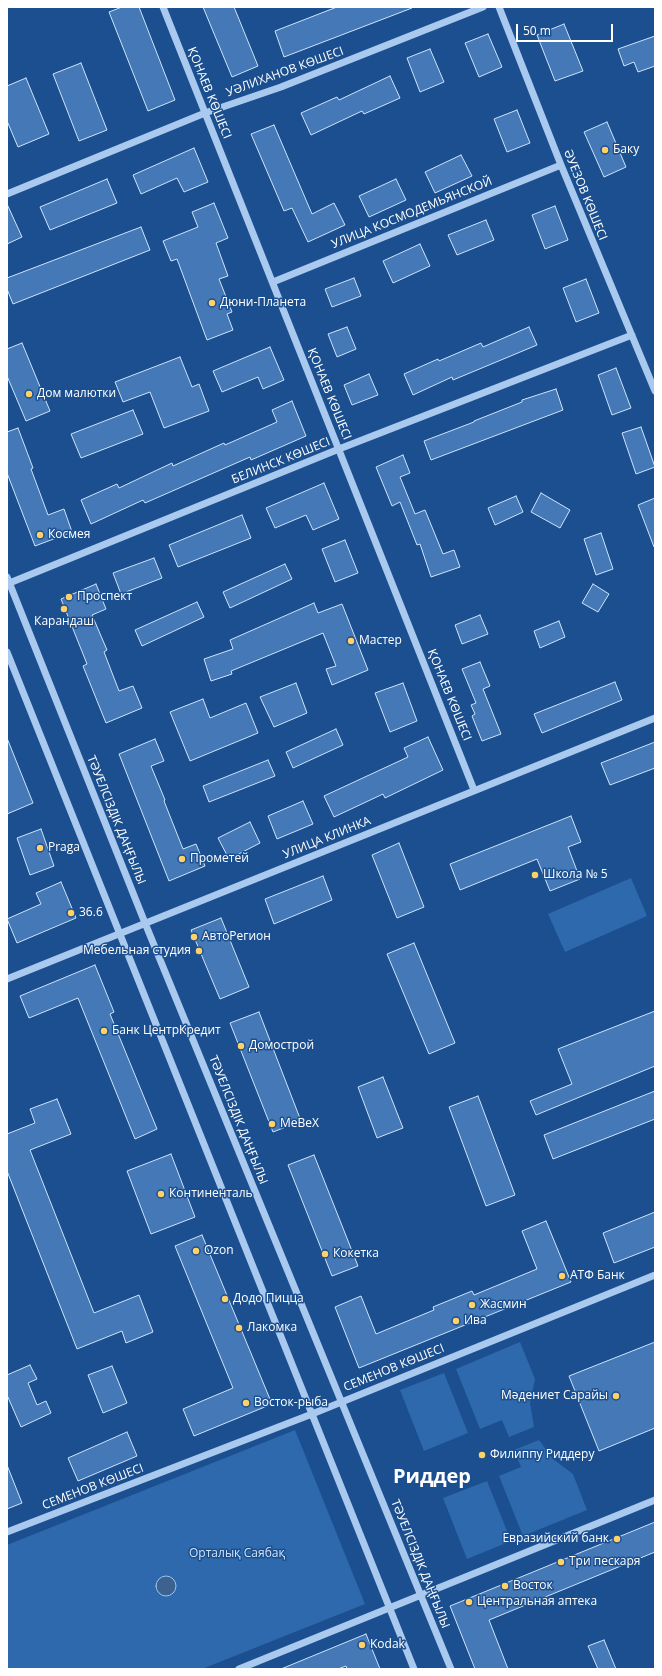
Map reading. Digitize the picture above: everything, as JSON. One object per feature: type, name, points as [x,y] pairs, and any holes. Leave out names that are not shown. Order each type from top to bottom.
[{"type":"street","name":"ҚОНАЕВ КӨШЕСІ","points":[[163,7],[474,790]]},
{"type":"street","name":"УӘЛИХАНОВ КӨШЕСІ","points":[[7,194],[205,113],[282,87],[483,7]]},
{"type":"street","name":"ӘУЕЗОВ КӨШЕСІ","points":[[498,7],[561,165],[655,391]]},
{"type":"street","name":"УЛИЦА КОСМОДЕМЬЯНСКОЙ","points":[[272,282],[561,165]]},
{"type":"street","name":"БЕЛИНСК КӨШЕСІ","points":[[8,581],[339,449],[632,335]]},
{"type":"street","name":"ТӘУЕЛСІЗДІК ДАҢҒЫЛЫ","points":[[8,581],[145,923],[422,1595],[451,1669]]},
{"type":"street","points":[[7,652],[414,1669]]},
{"type":"street","name":"УЛИЦА КЛИНКА","points":[[7,979],[655,718]]},
{"type":"street","name":"СЕМЕНОВ КӨШЕСІ","points":[[7,1532],[312,1414],[655,1275]]},
{"type":"street","points":[[239,1669],[655,1500]]},
{"type":"green space","points":[[631,878],[647,916],[565,952],[548,914]]},
{"type":"green space","points":[[520,1342],[535,1379],[530,1403],[534,1427],[509,1437],[502,1420],[480,1429],[456,1369]]},
{"type":"green space","points":[[444,1373],[468,1433],[424,1451],[400,1390]]},
{"type":"green space","name":"Орталық Саябақ","points":[[295,1430],[365,1604],[202,1669],[7,1669],[7,1545]]},
{"type":"green space","points":[[539,1440],[553,1459],[573,1474],[587,1510],[523,1536],[499,1476],[521,1467],[514,1450]]},
{"type":"green space","points":[[487,1481],[511,1541],[467,1559],[443,1498]]},
{"type":"shaded area","points":[[166,1576],[173,1579],[176,1586],[173,1593],[166,1596],[159,1593],[156,1586],[159,1579]]},
{"type":"building","points":[[122,7],[139,7],[175,100],[148,111],[109,12]]},
{"type":"building","points":[[203,7],[234,7],[258,66],[232,77]]},
{"type":"building","points":[[337,7],[412,8],[284,57],[275,31]]},
{"type":"building","points":[[564,24],[583,71],[555,81],[537,35]]},
{"type":"building","points":[[488,34],[502,67],[479,77],[465,43]]},
{"type":"building","points":[[655,36],[655,66],[638,72],[634,62],[624,66],[618,49]]},
{"type":"building","points":[[430,49],[444,82],[420,92],[407,58]]},
{"type":"building","points":[[81,63],[107,130],[79,141],[53,74]]},
{"type":"building","points":[[390,76],[400,98],[364,114],[362,111],[311,135],[301,113],[337,97],[339,100]]},
{"type":"building","points":[[26,78],[49,134],[18,147],[7,121],[7,86]]},
{"type":"building","points":[[517,110],[530,143],[507,152],[494,119]]},
{"type":"building","name":"Баку","points":[[607,122],[626,167],[604,177],[584,132]]},
{"type":"building","points":[[274,125],[312,214],[334,203],[345,225],[308,242],[292,208],[284,211],[251,134]]},
{"type":"building","points":[[194,148],[208,182],[184,192],[177,178],[141,194],[133,175]]},
{"type":"building","points":[[461,155],[472,176],[435,193],[425,172]]},
{"type":"building","points":[[107,179],[117,203],[50,230],[40,207]]},
{"type":"building","points":[[396,179],[406,200],[369,217],[359,196]]},
{"type":"building","points":[[214,203],[228,238],[216,243],[228,276],[219,279],[232,312],[227,314],[233,330],[207,340],[177,259],[171,261],[163,241],[198,227],[192,212]]},
{"type":"building","points":[[7,204],[22,237],[7,244]]},
{"type":"building","points":[[555,206],[568,240],[545,249],[532,215]]},
{"type":"building","points":[[486,220],[494,240],[457,255],[448,235]]},
{"type":"building","points":[[141,227],[150,250],[13,304],[7,289],[7,278]]},
{"type":"building","points":[[420,244],[430,266],[393,283],[383,261]]},
{"type":"building","points":[[354,278],[361,296],[332,307],[325,289]]},
{"type":"building","points":[[586,279],[599,313],[576,322],[563,288]]},
{"type":"building","points":[[347,327],[356,349],[337,357],[328,334]]},
{"type":"building","points":[[529,327],[537,345],[453,380],[452,377],[413,395],[404,374],[438,359],[439,361],[481,343],[483,347]]},
{"type":"building","name":"Дом малютки","points":[[22,343],[50,411],[26,421],[7,376],[7,349]]},
{"type":"building","points":[[270,347],[284,380],[263,389],[258,377],[222,392],[213,371]]},
{"type":"building","points":[[180,357],[192,387],[199,384],[209,411],[164,428],[150,392],[123,402],[115,382]]},
{"type":"building","points":[[616,368],[631,408],[612,415],[598,375]]},
{"type":"building","points":[[369,374],[378,395],[352,405],[344,385]]},
{"type":"building","points":[[556,389],[563,410],[431,460],[424,441],[522,402],[522,400]]},
{"type":"building","points":[[292,401],[306,436],[251,460],[250,457],[145,503],[143,500],[91,524],[81,500],[117,484],[119,488],[172,463],[173,466],[224,443],[225,445],[277,422],[272,410]]},
{"type":"building","points":[[133,410],[143,434],[81,458],[71,434]]},
{"type":"building","points":[[641,427],[655,467],[636,474],[622,433]]},
{"type":"building","points":[[18,428],[48,515],[64,509],[72,532],[35,546],[7,473],[7,432]]},
{"type":"building","points":[[403,455],[410,473],[400,477],[415,514],[425,510],[443,554],[454,550],[460,567],[431,577],[420,544],[417,545],[400,502],[392,506],[376,467]]},
{"type":"building","points":[[324,483],[339,519],[313,530],[306,515],[275,528],[266,508]]},
{"type":"building","points":[[541,493],[570,510],[560,528],[531,512]]},
{"type":"building","points":[[516,496],[523,512],[495,525],[488,508]]},
{"type":"building","points":[[655,498],[655,547],[654,547],[638,505]]},
{"type":"building","points":[[242,515],[251,538],[178,567],[169,545]]},
{"type":"building","points":[[601,533],[613,569],[596,575],[584,539]]},
{"type":"building","points":[[345,540],[358,573],[335,582],[322,549]]},
{"type":"building","points":[[154,558],[162,578],[121,594],[113,573]]},
{"type":"building","points":[[285,564],[292,579],[230,608],[223,592]]},
{"type":"building","points":[[96,584],[106,609],[92,615],[107,650],[104,652],[119,691],[133,686],[142,708],[106,723],[83,666],[87,664],[61,599]]},
{"type":"building","points":[[593,584],[609,594],[598,612],[582,603]]},
{"type":"building","points":[[197,602],[204,617],[142,646],[135,630]]},
{"type":"building","points":[[314,603],[318,613],[342,604],[368,670],[332,685],[326,669],[336,666],[323,633],[231,671],[232,674],[211,681],[204,659],[233,649],[230,640]]},
{"type":"building","points":[[480,615],[488,634],[462,644],[455,625]]},
{"type":"building","points":[[559,621],[565,637],[540,648],[534,631]]},
{"type":"building","points":[[480,662],[490,686],[483,689],[501,734],[482,741],[472,716],[475,714],[471,705],[476,703],[462,669]]},
{"type":"building","points":[[615,682],[622,700],[542,733],[534,714]]},
{"type":"building","points":[[296,683],[307,713],[274,727],[260,697]]},
{"type":"building","points":[[403,683],[417,721],[390,732],[375,693]]},
{"type":"building","points":[[203,699],[210,718],[246,703],[258,733],[190,761],[170,712]]},
{"type":"building","points":[[336,729],[343,745],[293,768],[286,752]]},
{"type":"building","points":[[428,737],[443,770],[385,798],[383,794],[334,817],[324,796],[408,757],[404,748]]},
{"type":"building","points":[[7,738],[33,803],[7,814]]},
{"type":"building","points":[[155,739],[164,761],[151,766],[165,800],[164,801],[183,849],[196,844],[205,866],[169,881],[119,754]]},
{"type":"building","points":[[655,742],[655,768],[610,785],[601,763]]},
{"type":"building","points":[[268,760],[275,776],[209,802],[203,786]]},
{"type":"building","points":[[303,801],[313,824],[277,839],[268,816]]},
{"type":"building","points":[[571,816],[581,842],[568,847],[580,879],[550,891],[537,859],[460,890],[450,864]]},
{"type":"building","points":[[250,822],[260,843],[229,859],[218,838]]},
{"type":"building","points":[[41,829],[54,866],[30,875],[17,838]]},
{"type":"building","points":[[399,843],[424,907],[397,918],[372,855]]},
{"type":"building","points":[[323,876],[332,900],[274,924],[265,899]]},
{"type":"building","points":[[61,882],[76,918],[17,943],[7,919],[41,904],[36,893]]},
{"type":"building","points":[[221,918],[249,987],[220,999],[191,930]]},
{"type":"building","points":[[414,943],[455,1043],[429,1054],[387,954]]},
{"type":"building","points":[[95,965],[114,1012],[110,1014],[157,1129],[135,1139],[78,998],[29,1018],[20,996]]},
{"type":"building","points":[[655,1011],[655,1066],[536,1115],[530,1101],[572,1084],[558,1049]]},
{"type":"building","points":[[259,1012],[301,1121],[273,1132],[230,1023]]},
{"type":"building","points":[[383,1077],[403,1128],[377,1138],[358,1087]]},
{"type":"building","points":[[655,1091],[655,1119],[553,1159],[544,1135]]},
{"type":"building","points":[[478,1096],[515,1195],[486,1206],[449,1107]]},
{"type":"building","points":[[57,1099],[71,1134],[30,1150],[94,1313],[139,1295],[153,1332],[126,1343],[122,1331],[77,1349],[7,1171],[7,1134],[35,1123],[30,1109]]},
{"type":"building","name":"Континенталь","points":[[171,1154],[195,1217],[151,1234],[127,1171]]},
{"type":"building","points":[[314,1155],[358,1266],[332,1276],[288,1165]]},
{"type":"building","points":[[655,1212],[655,1247],[614,1263],[603,1233]]},
{"type":"building","points":[[546,1221],[571,1282],[359,1368],[335,1307],[361,1296],[376,1334],[434,1310],[433,1307],[472,1291],[474,1295],[537,1269],[522,1231]]},
{"type":"building","points":[[202,1235],[272,1404],[194,1436],[183,1409],[233,1388],[175,1246]]},
{"type":"building","name":"Мәдениет Сарайы","points":[[655,1342],[655,1428],[599,1451],[569,1376]]},
{"type":"building","points":[[30,1365],[37,1379],[28,1383],[37,1405],[46,1401],[51,1413],[21,1427],[7,1395],[7,1375]]},
{"type":"building","points":[[112,1366],[127,1403],[103,1413],[88,1375]]},
{"type":"building","points":[[127,1432],[137,1456],[78,1481],[68,1458]]},
{"type":"building","points":[[7,1465],[22,1503],[7,1509]]},
{"type":"building","points":[[655,1522],[655,1552],[489,1620],[508,1669],[475,1669],[450,1606]]},
{"type":"building","points":[[366,1634],[380,1669],[347,1669],[346,1666],[338,1669],[281,1669]]},
{"type":"building","points":[[604,1640],[616,1669],[598,1669],[588,1646]]},
{"type":"place","name":"Баку","points":[[605,150]]},
{"type":"place","name":"Дюни-Планета","points":[[212,303]]},
{"type":"place","name":"Дом малютки","points":[[29,394]]},
{"type":"place","name":"Космея","points":[[40,535]]},
{"type":"place","name":"Проспект","points":[[69,597]]},
{"type":"place","name":"Карандаш","points":[[64,609]]},
{"type":"place","name":"Мастер","points":[[351,641]]},
{"type":"place","name":"Praga","points":[[40,848]]},
{"type":"place","name":"Прометей","points":[[182,859]]},
{"type":"place","name":"Школа № 5","points":[[535,875]]},
{"type":"place","name":"36.6","points":[[71,913]]},
{"type":"place","name":"АвтоРегион","points":[[194,937]]},
{"type":"place","name":"Мебельная студия","points":[[199,951]]},
{"type":"place","name":"Банк ЦентрКредит","points":[[104,1031]]},
{"type":"place","name":"Домострой","points":[[241,1046]]},
{"type":"place","name":"MeBeX","points":[[272,1124]]},
{"type":"place","name":"Континенталь","points":[[161,1194]]},
{"type":"place","name":"Ozon","points":[[196,1251]]},
{"type":"place","name":"Кокетка","points":[[325,1254]]},
{"type":"place","name":"АТФ Банк","points":[[562,1276]]},
{"type":"place","name":"Додо Пицца","points":[[225,1299]]},
{"type":"place","name":"Жасмин","points":[[472,1305]]},
{"type":"place","name":"Ива","points":[[456,1321]]},
{"type":"place","name":"Лакомка","points":[[239,1328]]},
{"type":"place","name":"Мәдениет Сарайы","points":[[616,1396]]},
{"type":"place","name":"Восток-рыба","points":[[246,1403]]},
{"type":"place","name":"Филиппу Риддеру","points":[[482,1455]]},
{"type":"place","name":"Евразийский банк","points":[[617,1539]]},
{"type":"place","name":"Три пескаря","points":[[561,1562]]},
{"type":"place","name":"Восток","points":[[505,1586]]},
{"type":"place","name":"Центральная аптека","points":[[469,1602]]},
{"type":"place","name":"Kodak","points":[[362,1645]]},
{"type":"district","name":"Риддер","points":[[432,1477]]}]
